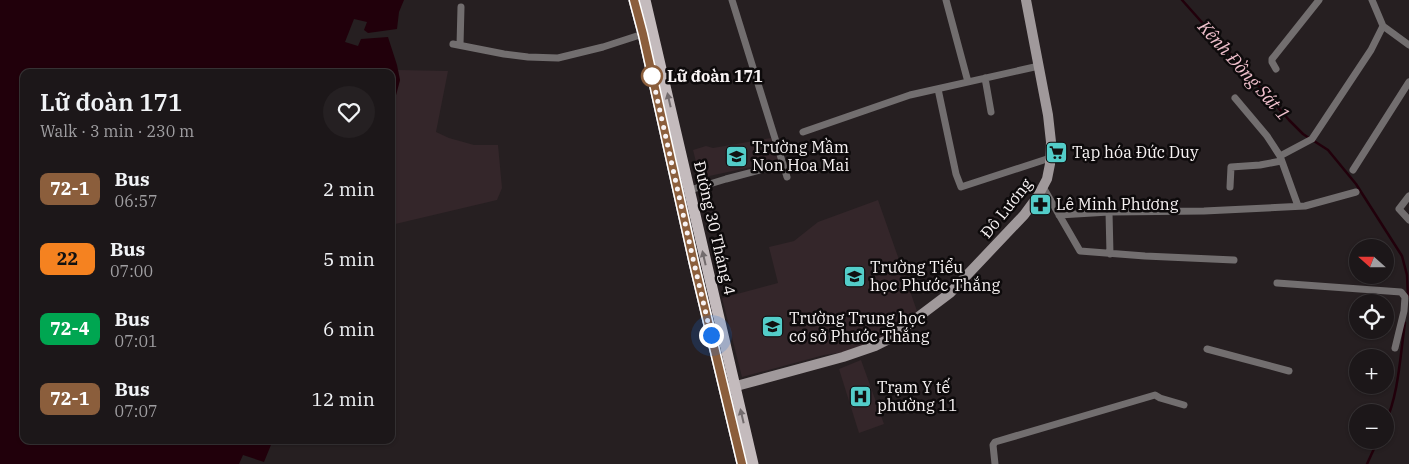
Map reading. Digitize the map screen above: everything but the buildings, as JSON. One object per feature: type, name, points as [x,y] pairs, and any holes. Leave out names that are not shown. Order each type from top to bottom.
[{"type":"main road","name":"Đường 30 Tháng 4","points":[[634,0],[648,32],[684,161],[730,387],[742,464]]},
{"type":"main road","name":"Đường 30 Tháng 4","points":[[645,0],[648,32],[671,163],[694,263],[753,464]]},
{"type":"main road","points":[[671,163],[684,161]]},
{"type":"street","points":[[732,0],[787,177]]},
{"type":"street","points":[[946,0],[968,82]]},
{"type":"street","name":"Đô Lương","points":[[730,387],[842,358],[889,339],[950,293],[1024,215],[1038,196],[1047,179],[1051,142],[1048,115],[1026,0]]},
{"type":"street","points":[[1372,0],[1383,26],[1409,45]]},
{"type":"street","points":[[1276,69],[1272,59],[1316,1]]},
{"type":"street","points":[[461,7],[456,45],[504,54],[558,58],[603,48],[648,32]]},
{"type":"street","points":[[1230,187],[1231,167],[1260,165],[1281,158],[1312,140],[1371,50],[1383,26]]},
{"type":"street","points":[[803,132],[910,95],[1039,66]]},
{"type":"street","points":[[985,78],[991,112]]},
{"type":"street","points":[[1353,170],[1409,82]]},
{"type":"street","points":[[938,89],[956,174],[961,187],[1050,158]]},
{"type":"street","points":[[1235,98],[1267,136],[1281,158],[1298,206]]},
{"type":"street","points":[[690,190],[783,164]]},
{"type":"street","points":[[1043,187],[1080,252],[1234,260]]},
{"type":"street","points":[[1059,215],[1305,206],[1356,192]]},
{"type":"street","points":[[1409,196],[1399,209],[1409,220]]},
{"type":"street","points":[[1109,212],[1110,254]]},
{"type":"street","points":[[1277,283],[1401,292],[1405,297],[1406,310],[1395,348]]},
{"type":"street","points":[[1207,349],[1289,371]]},
{"type":"street","points":[[995,464],[993,445],[995,442],[1155,395],[1184,405]]},
{"type":"shaded area","points":[[0,0],[404,0],[399,12],[397,29],[368,33],[364,30],[367,22],[354,19],[345,42],[358,46],[361,39],[388,37],[400,80],[395,99],[395,69],[20,69],[20,444],[271,444],[264,462],[243,455],[239,464],[0,464]]},
{"type":"shaded area","points":[[398,70],[448,71],[436,132],[474,145],[498,145],[502,188],[497,200],[395,224],[395,99],[400,80]]},
{"type":"shaded area","name":"Trường Mầm Non Hoa Mai","points":[[771,138],[779,161],[700,178],[693,150],[706,146],[713,148]]},
{"type":"shaded area","name":"Trường Tiểu học Phước Thắng","points":[[878,200],[917,311],[874,343],[852,351],[824,355],[742,377],[722,298],[778,283],[769,247],[794,241],[818,222]]},
{"type":"shaded area","name":"Trạm Y tế phường 11","points":[[861,360],[884,424],[859,433],[839,369]]},
{"type":"waterway","name":"Kênh Đồng Sát 1","points":[[1182,0],[1289,120],[1309,138]]},
{"type":"waterway","name":"Kênh Đồng Sát 1","points":[[1314,141],[1328,150],[1356,184],[1402,256],[1407,275],[1408,297]]},
{"type":"waterway","name":"Kênh Đồng Sát 1","points":[[1392,404],[1405,323]]},
{"type":"waterway","name":"Kênh Đồng Sát 1","points":[[1367,464],[1374,449]]},
{"type":"bus line","name":"72-1","points":[[634,0],[742,464]]},
{"type":"place","name":"Lữ đoàn 171","points":[[652,76]]},
{"type":"place","name":"Tạp hóa Đức Duy","points":[[1056,152]]},
{"type":"place","name":"Trường Mầm Non Hoa Mai","points":[[736,156]]},
{"type":"place","name":"Lê Minh Phương","points":[[1040,204]]},
{"type":"place","name":"Trường Tiểu học Phước Thắng","points":[[854,276]]},
{"type":"place","name":"Trường Trung học cơ sở Phước Thắng","points":[[773,327]]},
{"type":"place","name":"Trạm Y tế phường 11","points":[[861,396]]},
{"type":"route","points":[[652,76],[651,71],[711,335]]}]
